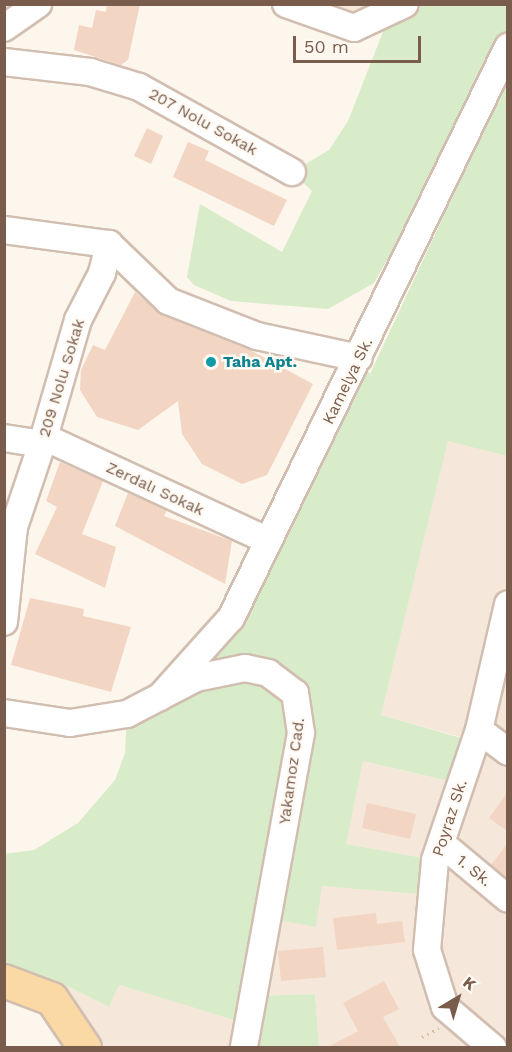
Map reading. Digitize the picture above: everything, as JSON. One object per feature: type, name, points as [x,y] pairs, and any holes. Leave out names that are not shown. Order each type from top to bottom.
[{"type":"main road","points":[[4,981],[52,999],[85,1047]]},
{"type":"street","points":[[5,26],[38,4]]},
{"type":"street","points":[[302,8],[354,28],[405,4]]},
{"type":"street","name":"Kamelya Sk.","points":[[160,697],[231,618],[267,540],[359,358],[507,47]]},
{"type":"street","name":"207 Nolu Sokak","points":[[4,62],[120,79],[153,92],[292,172]]},
{"type":"street","points":[[4,230],[109,244],[168,301],[257,336],[359,358]]},
{"type":"street","name":"209 Nolu Sokak","points":[[4,438],[43,441],[78,320],[102,273],[109,244]]},
{"type":"street","points":[[4,622],[14,527],[43,441]]},
{"type":"street","name":"Zerdalı Sokak","points":[[43,441],[267,540]]},
{"type":"street","name":"Poyraz Sk.","points":[[493,1047],[445,1007],[427,950],[441,843],[479,730],[507,604]]},
{"type":"street","name":"Yakamoz Cad.","points":[[4,713],[70,723],[127,714],[196,678],[245,668],[284,681],[302,710],[244,1047]]},
{"type":"street","points":[[479,730],[507,752]]},
{"type":"street","name":"1. Sk.","points":[[441,843],[507,898]]},
{"type":"shaded area","points":[[318,5],[405,5],[354,28]]},
{"type":"shaded area","points":[[448,440],[507,456],[507,1047],[319,1047],[315,994],[254,996],[268,918],[322,886],[435,860],[345,844],[363,761],[460,784],[475,741],[381,715]]},
{"type":"shaded area","points":[[63,984],[109,1007],[119,985],[249,1024],[244,1047],[85,1047],[52,999]]},
{"type":"green space","points":[[405,5],[507,5],[507,456],[448,441],[381,715],[475,742],[461,784],[363,761],[346,844],[435,860],[432,895],[322,886],[316,927],[268,918],[254,996],[315,994],[319,1047],[244,1047],[248,1024],[119,985],[109,1007],[63,984],[52,999],[5,981],[4,854],[34,850],[78,823],[115,780],[125,753],[127,714],[207,650],[359,358],[370,374],[472,155],[498,67],[374,283],[328,309],[231,301],[194,285],[187,277],[200,204],[282,252],[312,191],[292,172],[329,150],[348,121],[390,14]]},
{"type":"building","points":[[107,4],[140,4],[128,60],[121,65],[74,50],[79,25],[92,28],[96,10],[106,12]]},
{"type":"building","points":[[147,128],[163,136],[151,164],[134,156]]},
{"type":"building","points":[[188,142],[209,151],[205,160],[287,200],[274,226],[173,177]]},
{"type":"building","points":[[135,292],[162,315],[248,349],[313,384],[267,475],[242,484],[202,464],[182,434],[178,401],[138,430],[97,417],[80,390],[81,370],[93,345],[105,350]]},
{"type":"building","points":[[60,462],[103,481],[82,534],[116,547],[105,588],[35,554],[57,507],[46,501]]},
{"type":"building","points":[[128,493],[167,510],[164,516],[232,541],[225,584],[115,526]]},
{"type":"building","points":[[30,598],[84,609],[83,616],[131,627],[111,692],[11,665]]},
{"type":"building","points":[[507,793],[507,831],[489,818]]},
{"type":"building","points":[[367,803],[416,814],[410,839],[362,828]]},
{"type":"building","points":[[507,844],[507,879],[491,865]]},
{"type":"building","points":[[376,913],[377,924],[402,921],[405,942],[337,950],[333,918]]},
{"type":"building","points":[[323,947],[326,977],[281,981],[278,951]]},
{"type":"building","points":[[384,981],[399,1009],[383,1017],[400,1047],[328,1047],[358,1031],[343,1003]]},
{"type":"place","name":"Taha Apt.","points":[[211,362]]}]
